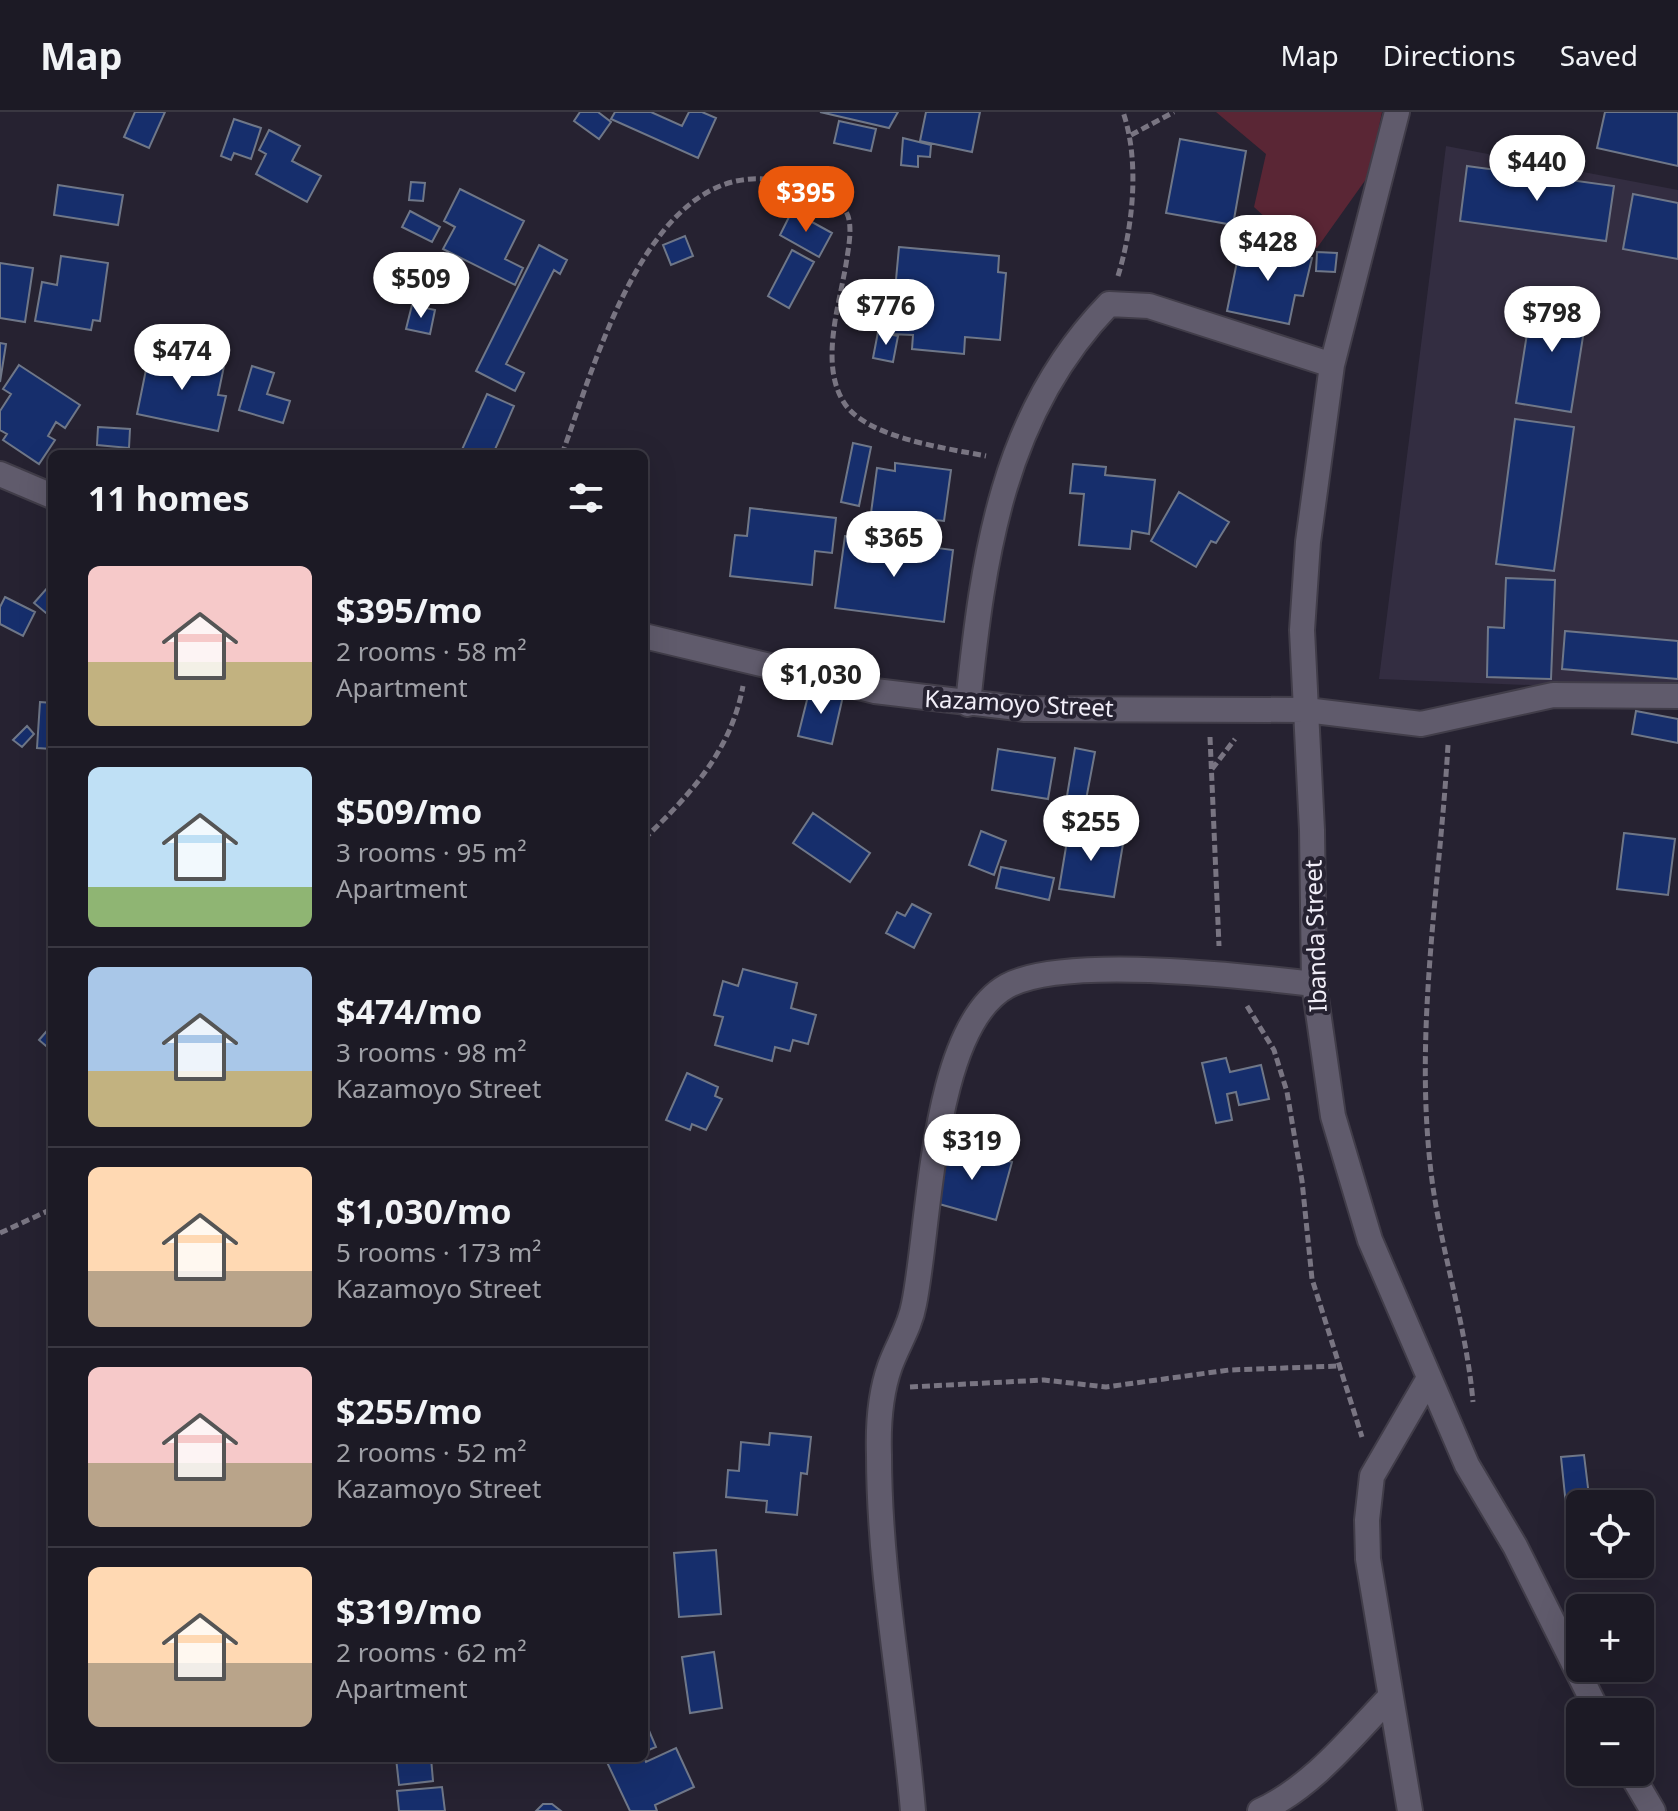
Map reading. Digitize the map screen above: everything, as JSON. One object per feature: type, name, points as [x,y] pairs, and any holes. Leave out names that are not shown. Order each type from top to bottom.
[{"type":"street","name":"Ibanda Street","points":[[1397,112],[1332,365],[1308,542],[1302,630],[1312,830],[1314,984],[1333,1116],[1370,1240],[1467,1465],[1515,1546],[1591,1698]]},
{"type":"street","points":[[968,704],[978,608],[1010,461],[1035,408],[1078,336],[1109,304],[1149,306],[1332,365]]},
{"type":"street","points":[[0,474],[48,494]]},
{"type":"street","name":"Kazamoyo Street","points":[[648,637],[875,691],[1025,709],[1306,710],[1421,724],[1553,695],[1678,696]]},
{"type":"street","points":[[913,1811],[883,1551],[879,1454],[884,1388],[913,1308],[935,1144],[956,1064],[981,1012],[1001,990],[1037,976],[1094,972],[1219,972],[1314,984]]},
{"type":"street","points":[[1410,1811],[1368,1559],[1367,1520],[1372,1476],[1429,1378]]},
{"type":"street","points":[[1260,1811],[1281,1801],[1304,1783],[1389,1698]]},
{"type":"street","points":[[1638,1786],[1653,1811]]},
{"type":"path","points":[[1109,304],[1126,250],[1131,135],[1123,112]]},
{"type":"path","points":[[1131,135],[1174,112]]},
{"type":"path","points":[[563,450],[606,336],[639,261],[686,209],[722,185],[768,179],[821,192],[842,204],[848,215],[848,248],[835,329],[833,363],[840,394],[850,411],[864,422],[919,442],[1010,461]]},
{"type":"path","points":[[648,835],[680,805],[720,754],[737,718],[748,660]]},
{"type":"path","points":[[1208,712],[1219,972],[1259,1022],[1274,1050],[1287,1092],[1302,1181],[1312,1279],[1372,1476]]},
{"type":"path","points":[[1450,720],[1428,993],[1426,1090],[1430,1165],[1468,1351],[1474,1414]]},
{"type":"path","points":[[0,1233],[48,1211]]},
{"type":"path","points":[[884,1388],[1044,1380],[1106,1387],[1229,1370],[1339,1366]]},
{"type":"shaded area","points":[[1216,112],[1382,112],[1369,175],[1317,248],[1295,245],[1254,207],[1266,154]]},
{"type":"shaded area","points":[[1446,146],[1678,190],[1678,691],[1379,679]]},
{"type":"building","points":[[135,112],[165,112],[149,148],[124,137]]},
{"type":"building","points":[[580,112],[598,112],[611,122],[599,139],[574,121]]},
{"type":"building","points":[[615,112],[651,112],[682,126],[689,112],[702,112],[716,118],[698,158],[611,119]]},
{"type":"building","points":[[820,112],[898,112],[889,128]]},
{"type":"building","points":[[926,112],[980,112],[972,152],[920,141]]},
{"type":"building","points":[[1605,112],[1678,112],[1678,166],[1597,148]]},
{"type":"building","points":[[234,119],[261,128],[251,159],[234,153],[231,160],[221,156]]},
{"type":"building","points":[[839,121],[876,129],[871,151],[834,143]]},
{"type":"building","points":[[269,130],[300,146],[292,161],[321,176],[307,202],[256,174],[266,154],[259,150]]},
{"type":"building","points":[[903,138],[931,145],[930,157],[918,156],[918,167],[901,165]]},
{"type":"building","points":[[1180,139],[1246,151],[1233,225],[1166,213]]},
{"type":"building","points":[[1467,166],[1614,186],[1606,241],[1460,221]]},
{"type":"building","points":[[411,182],[425,183],[423,201],[409,200]]},
{"type":"building","points":[[58,185],[123,195],[118,225],[54,215]]},
{"type":"building","points":[[460,189],[524,221],[505,259],[523,268],[515,285],[443,249],[455,227],[444,221]]},
{"type":"building","points":[[1633,194],[1678,203],[1678,259],[1623,249]]},
{"type":"building","points":[[410,211],[440,227],[432,242],[402,227]]},
{"type":"building","points":[[792,211],[832,233],[819,257],[780,235]]},
{"type":"building","points":[[685,236],[693,256],[671,265],[663,245]]},
{"type":"building","points":[[1241,242],[1312,258],[1303,296],[1295,295],[1289,324],[1227,311]]},
{"type":"building","points":[[539,245],[567,260],[560,274],[554,270],[506,364],[524,373],[515,391],[476,371]]},
{"type":"building","points":[[899,247],[999,256],[998,272],[1006,273],[1000,340],[965,337],[964,354],[912,349],[913,335],[891,334]]},
{"type":"building","points":[[792,250],[814,262],[789,308],[768,296]]},
{"type":"building","points":[[1317,252],[1337,253],[1335,272],[1316,271]]},
{"type":"building","points":[[61,256],[108,263],[100,321],[93,320],[91,330],[35,321],[42,282],[57,285]]},
{"type":"building","points":[[0,263],[33,268],[25,322],[0,318]]},
{"type":"building","points":[[1533,296],[1588,305],[1571,412],[1516,403]]},
{"type":"building","points":[[412,305],[435,310],[430,334],[406,329]]},
{"type":"building","points":[[878,332],[898,336],[893,362],[873,358]]},
{"type":"building","points":[[0,343],[6,344],[0,382]]},
{"type":"building","points":[[150,350],[184,357],[180,373],[191,375],[195,360],[224,366],[218,395],[226,396],[218,431],[137,414]]},
{"type":"building","points":[[19,365],[80,405],[65,428],[56,422],[48,436],[55,440],[39,464],[3,440],[7,434],[0,430],[0,411],[11,394],[3,389]]},
{"type":"building","points":[[252,366],[274,373],[267,394],[290,401],[283,423],[239,410]]},
{"type":"building","points":[[487,394],[514,406],[495,450],[462,450]]},
{"type":"building","points":[[1515,419],[1574,427],[1554,571],[1496,564]]},
{"type":"building","points":[[98,427],[130,429],[129,448],[97,445]]},
{"type":"building","points":[[853,443],[871,447],[859,506],[841,502]]},
{"type":"building","points":[[895,463],[951,470],[944,521],[936,520],[933,536],[869,528],[877,468],[895,471]]},
{"type":"building","points":[[1073,464],[1106,467],[1105,475],[1155,480],[1149,534],[1132,531],[1130,549],[1079,545],[1084,494],[1070,493]]},
{"type":"building","points":[[1179,492],[1229,522],[1216,543],[1211,541],[1196,567],[1151,541]]},
{"type":"building","points":[[750,508],[836,518],[832,553],[815,551],[812,585],[730,576],[735,535],[747,536]]},
{"type":"building","points":[[845,536],[953,550],[944,622],[835,608]]},
{"type":"building","points":[[1506,578],[1555,580],[1551,679],[1487,677],[1488,627],[1504,628]]},
{"type":"building","points":[[48,587],[48,611],[46,613],[34,603]]},
{"type":"building","points":[[5,597],[35,612],[23,636],[0,624],[0,607]]},
{"type":"building","points":[[1565,631],[1678,641],[1678,679],[1562,669]]},
{"type":"building","points":[[810,688],[843,696],[832,744],[798,736]]},
{"type":"building","points":[[40,702],[48,703],[48,749],[37,748]]},
{"type":"building","points":[[1636,711],[1678,719],[1678,743],[1632,734]]},
{"type":"building","points":[[27,726],[34,734],[22,747],[13,740]]},
{"type":"building","points":[[1075,748],[1095,752],[1085,805],[1066,802]]},
{"type":"building","points":[[998,749],[1055,758],[1048,799],[992,790]]},
{"type":"building","points":[[813,813],[870,853],[850,882],[793,843]]},
{"type":"building","points":[[1069,829],[1124,838],[1114,897],[1059,889]]},
{"type":"building","points":[[981,831],[1006,841],[994,875],[969,865]]},
{"type":"building","points":[[1624,833],[1675,839],[1668,895],[1617,889]]},
{"type":"building","points":[[1001,867],[1054,878],[1049,900],[996,888]]},
{"type":"building","points":[[912,904],[931,914],[914,948],[886,933],[897,912],[905,916]]},
{"type":"building","points":[[743,969],[797,983],[791,1008],[816,1015],[808,1044],[793,1040],[790,1051],[775,1047],[772,1061],[715,1045],[723,1017],[714,1015],[723,981],[738,986]]},
{"type":"building","points":[[48,1030],[48,1048],[39,1040]]},
{"type":"building","points":[[1226,1058],[1230,1072],[1261,1065],[1269,1099],[1239,1105],[1236,1092],[1227,1094],[1232,1120],[1216,1123],[1202,1063]]},
{"type":"building","points":[[687,1073],[718,1087],[715,1096],[722,1099],[706,1130],[692,1124],[690,1130],[666,1120]]},
{"type":"building","points":[[948,1144],[1012,1162],[996,1220],[932,1202]]},
{"type":"building","points":[[770,1433],[811,1437],[807,1474],[801,1473],[797,1515],[766,1512],[767,1501],[726,1497],[728,1470],[739,1471],[741,1442],[769,1445]]},
{"type":"building","points":[[1584,1455],[1588,1490],[1566,1490],[1566,1505],[1561,1457]]},
{"type":"building","points":[[716,1550],[721,1614],[679,1617],[674,1553]]},
{"type":"building","points":[[714,1652],[722,1708],[690,1713],[682,1657]]},
{"type":"building","points":[[648,1728],[656,1747],[648,1750]]},
{"type":"building","points":[[676,1748],[694,1787],[655,1805],[657,1811],[630,1811],[607,1762],[648,1761]]},
{"type":"building","points":[[396,1762],[431,1762],[433,1781],[399,1785]]},
{"type":"building","points":[[442,1787],[445,1811],[399,1811],[397,1791]]},
{"type":"building","points":[[543,1804],[552,1804],[561,1811],[536,1811]]}]
